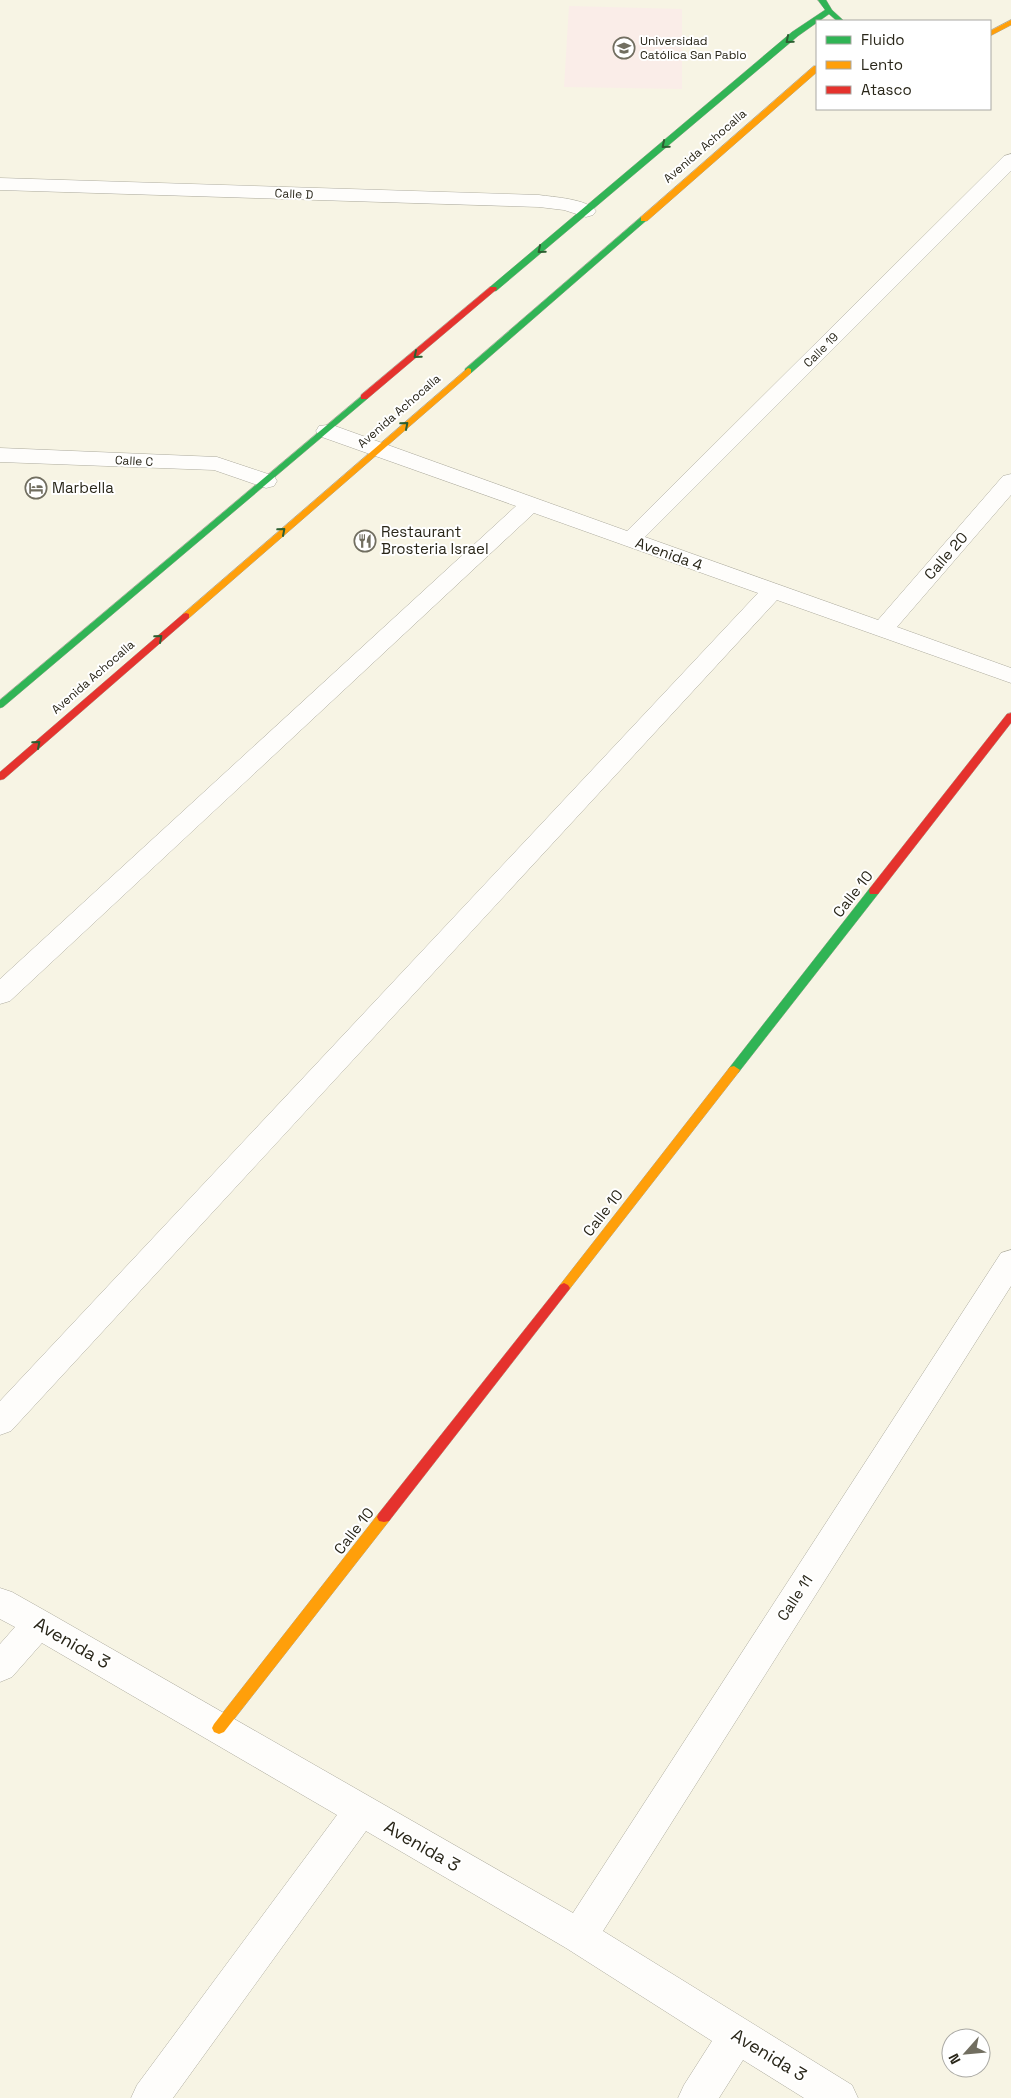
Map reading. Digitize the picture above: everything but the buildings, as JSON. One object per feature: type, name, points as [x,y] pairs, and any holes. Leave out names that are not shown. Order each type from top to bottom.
[{"type":"street","points":[[809,0],[822,0],[828,11],[840,20]]},
{"type":"street","name":"Avenida Achocalla","points":[[0,706],[795,34],[828,11]]},
{"type":"street","points":[[992,33],[1011,22]]},
{"type":"street","points":[[992,33],[1011,36]]},
{"type":"street","name":"Avenida Achocalla","points":[[0,776],[816,69]]},
{"type":"street","name":"Calle 19","points":[[630,540],[1011,160]]},
{"type":"street","name":"Calle D","points":[[0,184],[539,202],[568,205],[586,211]]},
{"type":"street","name":"Avenida 4","points":[[326,431],[1011,676]]},
{"type":"street","name":"Calle C","points":[[0,455],[216,464],[266,481]]},
{"type":"street","name":"Calle 20","points":[[882,630],[1011,481]]},
{"type":"street","points":[[0,994],[530,504]]},
{"type":"street","points":[[0,1422],[773,591]]},
{"type":"street","name":"Calle 10","points":[[219,1728],[1011,716]]},
{"type":"street","name":"Calle 11","points":[[580,1936],[1011,1261]]},
{"type":"street","name":"Avenida 3","points":[[0,1602],[580,1936],[737,2036],[839,2098]]},
{"type":"street","points":[[0,1667],[39,1624]]},
{"type":"street","points":[[150,2098],[360,1810]]},
{"type":"street","points":[[697,2098],[737,2036]]},
{"type":"shaded area","name":"Universidad Católica San Pablo","points":[[569,6],[682,9],[682,89],[564,87]]},
{"type":"traffic: fast","points":[[822,0],[829,11],[840,20]]},
{"type":"traffic: fast","points":[[493,289],[795,34],[829,11]]},
{"type":"traffic: fast","points":[[468,371],[644,219]]},
{"type":"traffic: fast","points":[[0,705],[364,397]]},
{"type":"traffic: fast","points":[[734,1070],[874,891]]},
{"type":"traffic: slow","points":[[991,33],[1011,22]]},
{"type":"traffic: slow","points":[[644,219],[816,69]]},
{"type":"traffic: slow","points":[[186,616],[468,371]]},
{"type":"traffic: slow","points":[[564,1288],[734,1070]]},
{"type":"traffic: slow","points":[[219,1728],[384,1517]]},
{"type":"traffic: jam","points":[[364,397],[493,289]]},
{"type":"traffic: jam","points":[[0,777],[186,616]]},
{"type":"traffic: jam","points":[[874,891],[1011,716]]},
{"type":"traffic: jam","points":[[384,1517],[564,1288]]},
{"type":"place","name":"Universidad Católica San Pablo","points":[[624,48]]},
{"type":"place","name":"Marbella","points":[[36,488]]},
{"type":"place","name":"Restaurant Brosteria Israel","points":[[365,541]]}]
